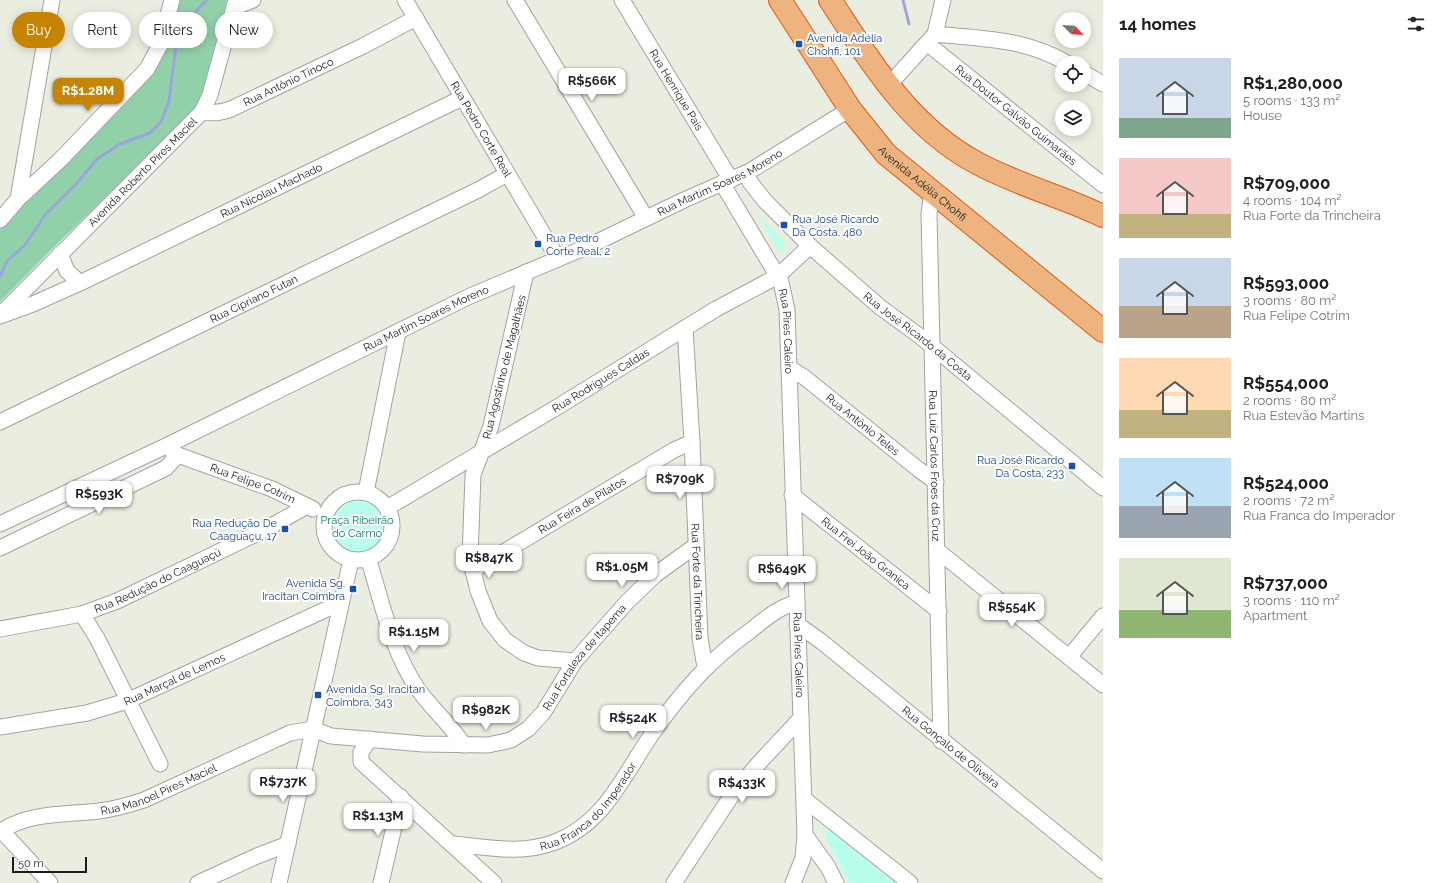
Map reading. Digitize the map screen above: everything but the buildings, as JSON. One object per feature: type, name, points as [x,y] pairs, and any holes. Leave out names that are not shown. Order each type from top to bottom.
[{"type":"highway","name":"Avenida Adélia Chohfi","points":[[780,0],[850,109],[886,154],[1103,331]]},
{"type":"highway","points":[[830,0],[878,74],[914,115],[936,135],[965,156],[1002,175],[1103,216]]},
{"type":"street","points":[[18,199],[52,0]]},
{"type":"street","points":[[0,220],[18,199],[60,160],[147,69],[160,45],[172,0]]},
{"type":"street","points":[[235,3],[254,0]]},
{"type":"street","name":"Rua Pedro Corte Real","points":[[405,0],[506,174],[558,259]]},
{"type":"street","points":[[515,0],[646,218]]},
{"type":"street","name":"Rua Henrique Pais","points":[[622,0],[727,182],[778,276]]},
{"type":"street","points":[[888,86],[932,39],[943,0]]},
{"type":"street","name":"Avenida Roberto Pires Maciel","points":[[0,316],[202,112],[210,95],[235,3]]},
{"type":"street","name":"Rua Antônio Tinoco","points":[[202,112],[216,113],[231,109],[363,46],[416,18]]},
{"type":"street","points":[[932,39],[1022,44],[1055,56]]},
{"type":"street","name":"Rua Doutor Galvão Guimarães","points":[[932,39],[1103,186]]},
{"type":"street","points":[[1091,77],[1103,84]]},
{"type":"street","name":"Rua Nicolau Machado","points":[[0,316],[33,304],[80,282],[462,98]]},
{"type":"street","name":"Rua Martim Soares Moreno","points":[[0,524],[166,446],[468,297],[558,259],[747,173],[850,109]]},
{"type":"street","name":"Rua José Ricardo da Costa","points":[[747,173],[750,182],[765,201],[810,246],[880,307],[932,346],[1103,488]]},
{"type":"street","name":"Rua Cipriano Futan","points":[[0,422],[464,197],[506,174]]},
{"type":"street","name":"Rua Luiz Carlos Froes da Cruz","points":[[932,191],[929,214],[942,741]]},
{"type":"street","name":"Rua Rodrigues Caldas","points":[[387,508],[685,328],[778,276],[810,246]]},
{"type":"street","points":[[60,254],[66,271],[80,282]]},
{"type":"street","name":"Rua Agostinho de Magalhães","points":[[526,272],[491,426],[473,475],[470,558],[478,592],[490,621],[505,640],[524,653],[538,658],[575,661]]},
{"type":"street","name":"Rua Pires Caleiro","points":[[778,276],[781,282],[787,310],[792,495],[805,835],[803,858],[793,883]]},
{"type":"street","name":"Rua Forte da Trincheira","points":[[685,328],[692,442],[695,546],[700,638],[705,667]]},
{"type":"street","points":[[366,492],[398,332]]},
{"type":"street","name":"Rua Antônio Teles","points":[[789,368],[804,377],[918,470],[936,482]]},
{"type":"street","name":"Rua Feira de Pilatos","points":[[473,572],[477,568],[674,450],[692,442]]},
{"type":"street","name":"Rua Felipe Cotrim","points":[[166,446],[178,456],[272,488],[326,514]]},
{"type":"street","points":[[0,548],[166,468],[178,456]]},
{"type":"street","points":[[354,492],[366,492],[381,501],[387,508],[392,525],[388,542],[380,552],[368,558],[351,560],[334,551],[327,543],[323,523],[332,503],[342,495],[354,492]]},
{"type":"street","name":"Rua Frei João Granica","points":[[792,495],[939,611]]},
{"type":"street","name":"Rua Redução do Caaguaçú","points":[[1,628],[82,614],[118,600],[266,529],[307,506]]},
{"type":"street","name":"Rua Fortaleza de Itapema","points":[[313,729],[331,736],[423,744],[488,745],[511,740],[528,729],[543,714],[575,661],[627,602],[655,575],[695,546]]},
{"type":"street","points":[[938,550],[1103,685]]},
{"type":"street","points":[[368,558],[391,637],[409,674],[418,688],[452,727],[464,745]]},
{"type":"street","points":[[279,883],[340,603],[351,560]]},
{"type":"street","name":"Rua Marçal de Lemos","points":[[0,727],[87,713],[127,701],[340,603]]},
{"type":"street","name":"Rua Franca do Imperador","points":[[453,844],[517,850],[531,849],[554,843],[587,825],[603,808],[656,728],[683,692],[705,667],[737,640],[784,606],[796,603]]},
{"type":"street","points":[[82,614],[97,638],[127,701],[160,764]]},
{"type":"street","points":[[1069,656],[1103,616]]},
{"type":"street","name":"Rua Gonçalo de Oliveira","points":[[797,624],[822,642],[1103,872]]},
{"type":"street","points":[[674,883],[732,795],[758,763],[801,718]]},
{"type":"street","name":"Rua Manoel Pires Maciel","points":[[1,832],[15,823],[34,818],[122,807],[137,802],[290,733],[313,729]]},
{"type":"street","points":[[370,739],[361,752],[360,762],[453,844],[494,883]]},
{"type":"street","points":[[381,883],[400,797]]},
{"type":"street","points":[[804,799],[910,883]]},
{"type":"street","points":[[1,832],[50,883]]},
{"type":"street","points":[[805,835],[828,867],[836,883]]},
{"type":"street","points":[[198,883],[257,856],[288,844]]},
{"type":"green space","points":[[179,0],[227,0],[224,12],[215,12],[215,45],[199,106],[51,250],[0,302],[0,228],[118,107],[152,48],[207,48],[207,12],[172,12]]},
{"type":"green space","points":[[756,213],[785,243],[784,249],[780,251]]},
{"type":"green space","name":"Praça Ribeirão do Carmo","points":[[358,499],[368,501],[377,507],[383,516],[385,526],[383,536],[377,545],[368,551],[358,553],[348,551],[339,545],[333,536],[331,526],[333,516],[339,507],[348,501]]},
{"type":"green space","points":[[827,829],[895,883],[849,883],[824,834]]},
{"type":"waterway","points":[[0,276],[7,261],[25,245],[45,215],[78,182],[97,159],[120,144],[150,133],[161,122],[169,101],[176,46],[184,24],[207,0]]},
{"type":"waterway","points":[[903,0],[909,24]]},
{"type":"place","name":"Avenida Adélia Chohfi, 101","points":[[799,44]]},
{"type":"place","name":"Rua José Ricardo Da Costa, 480","points":[[784,225]]},
{"type":"place","name":"Rua Pedro Corte Real, 2","points":[[538,244]]},
{"type":"place","name":"Rua José Ricardo Da Costa, 233","points":[[1072,466]]},
{"type":"place","name":"Rua Redução De Caaguaçu, 17","points":[[285,529]]},
{"type":"place","name":"Avenida Sg. Iracitan Coimbra","points":[[353,589]]},
{"type":"place","name":"Avenida Sg. Iracitan Coimbra, 343","points":[[318,695]]}]
